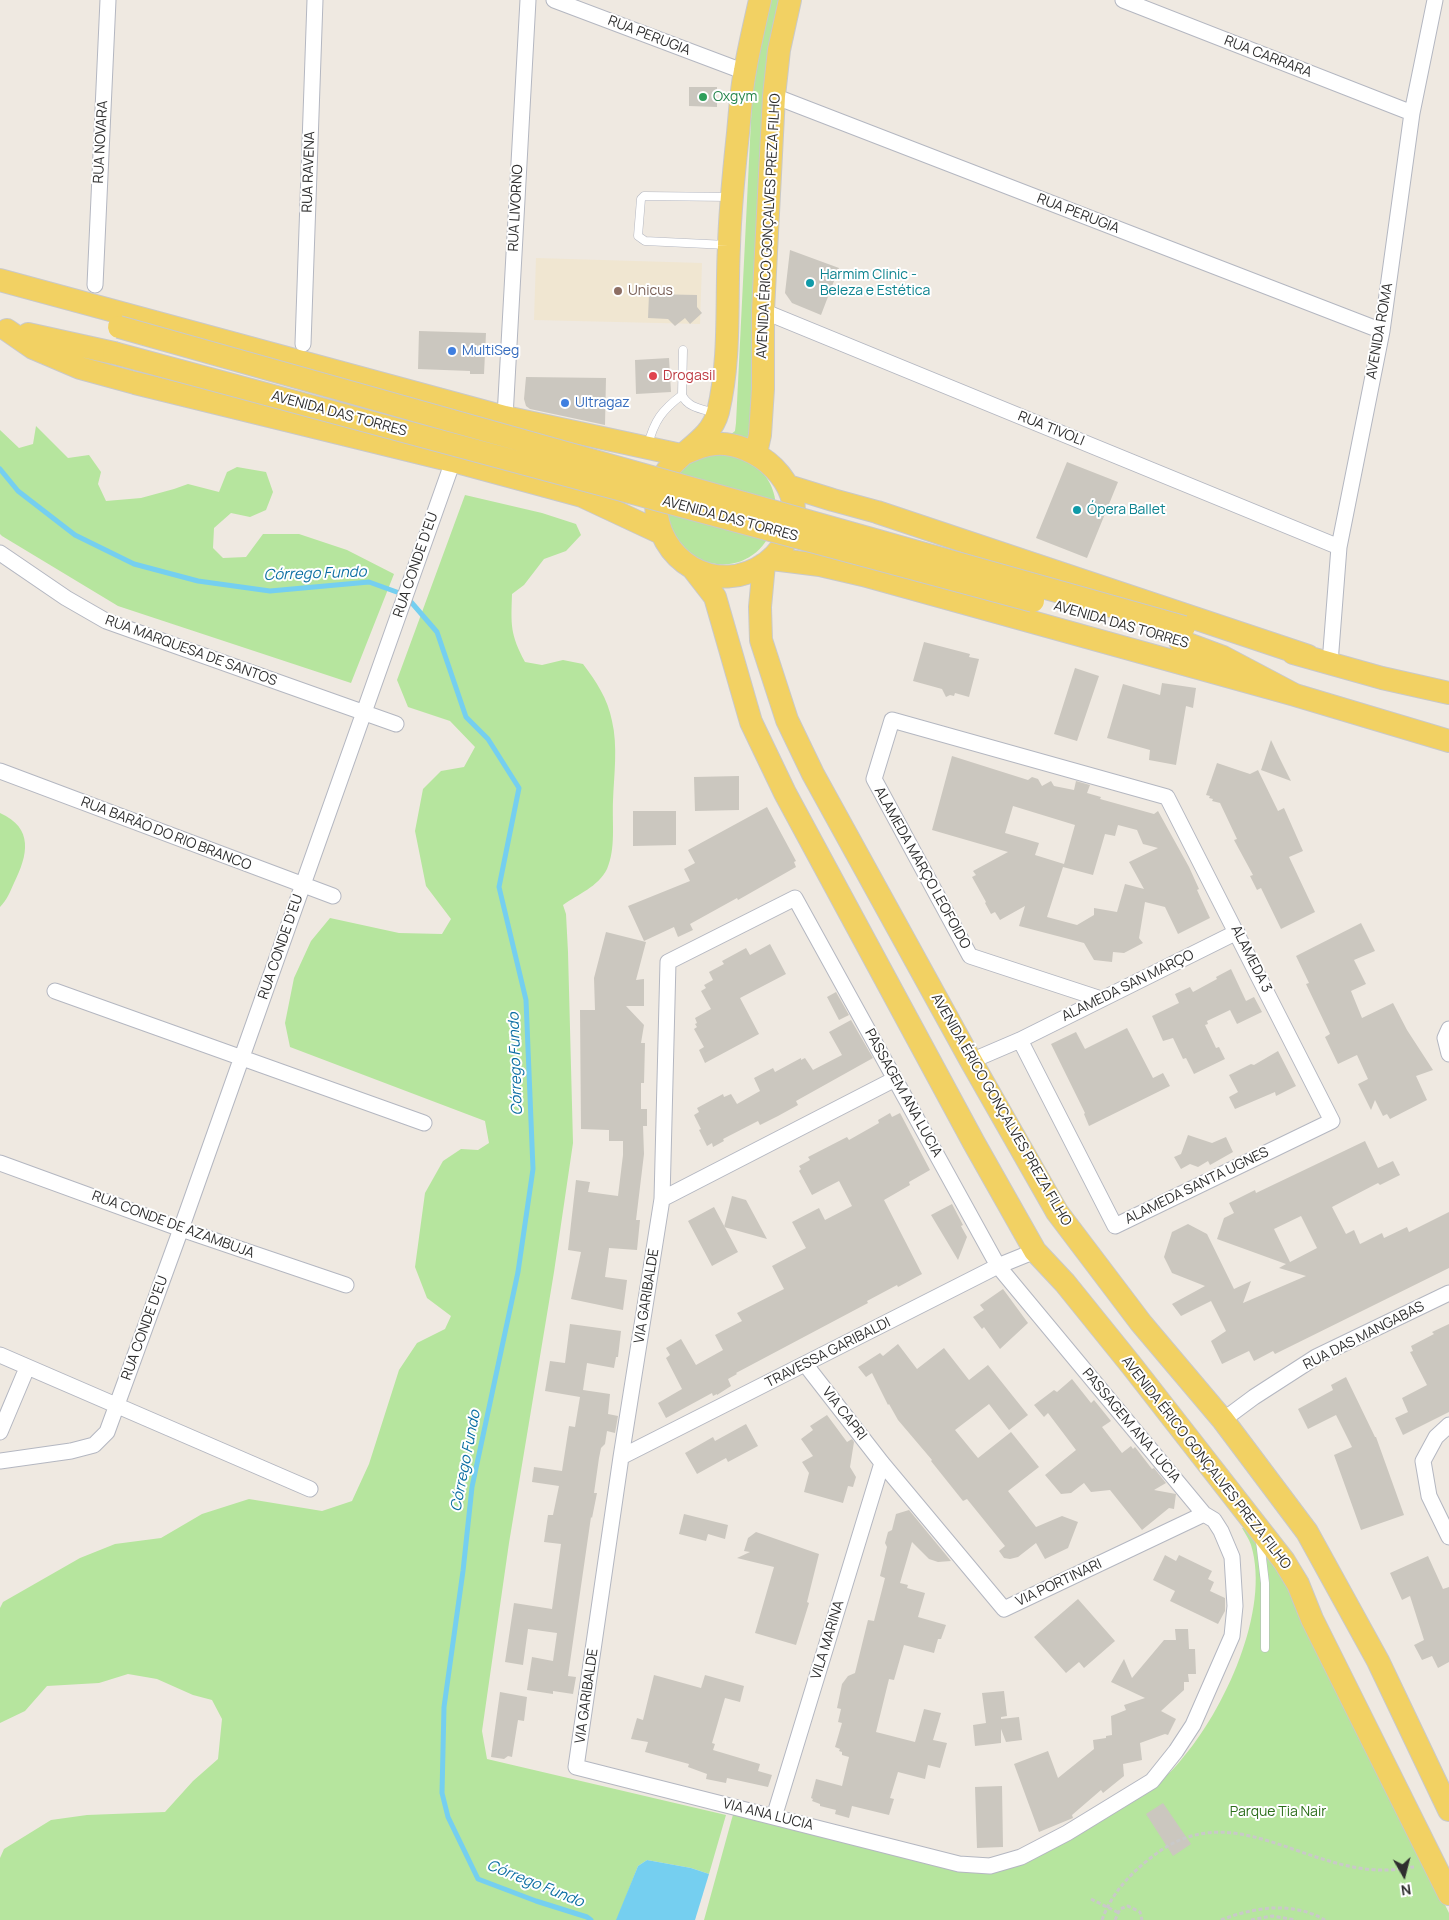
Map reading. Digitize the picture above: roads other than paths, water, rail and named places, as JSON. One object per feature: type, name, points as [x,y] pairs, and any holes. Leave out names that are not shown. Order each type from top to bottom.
[{"type":"main road","points":[[760,0],[745,72],[731,197],[726,347],[717,413],[713,425],[706,435],[681,455],[669,468],[661,482],[656,499],[657,516],[666,540],[678,558],[694,570],[718,577],[750,572],[768,561],[785,544],[792,525],[793,505],[782,478]]},
{"type":"main road","name":"AVENIDA ÉRICO GONÇALVES PREZA FILHO","points":[[756,452],[760,435],[763,390],[763,311],[774,96],[779,50],[790,0]]},
{"type":"main road","points":[[0,280],[505,417],[681,455],[698,447],[715,444],[734,445],[756,452],[782,478],[833,500],[877,512],[1308,656]]},
{"type":"main road","name":"AVENIDA DAS TORRES","points":[[0,294],[1182,634],[1295,695],[1449,741]]},
{"type":"main road","points":[[4,329],[33,348],[80,368],[453,461],[582,496],[666,540]]},
{"type":"main road","name":"AVENIDA DAS TORRES","points":[[4,329],[114,353],[1182,634],[1308,656],[1382,678],[1449,693]]},
{"type":"main road","points":[[768,561],[820,565],[862,575],[1295,695]]},
{"type":"main road","name":"AVENIDA ÉRICO GONÇALVES PREZA FILHO","points":[[768,561],[760,607],[761,640],[787,720],[813,774],[971,1061],[1057,1212],[1141,1323],[1223,1420],[1307,1532],[1378,1661],[1449,1810]]},
{"type":"main road","name":"AVENIDA ÉRICO GONÇALVES PREZA FILHO","points":[[694,570],[715,597],[751,722],[785,794],[974,1143],[1036,1251],[1065,1283],[1284,1561],[1298,1584],[1312,1619],[1449,1894]]},
{"type":"main road","points":[[1112,1342],[1141,1323]]},
{"type":"main road","points":[[1298,1584],[1313,1582],[1323,1586],[1332,1595],[1352,1628],[1378,1661]]},
{"type":"street","name":"RUA NOVARA","points":[[95,285],[108,0]]},
{"type":"street","name":"RUA RAVENA","points":[[303,344],[315,0]]},
{"type":"street","name":"RUA LIVORNO","points":[[505,417],[528,0]]},
{"type":"street","name":"RUA CARRARA","points":[[1123,0],[1412,113]]},
{"type":"street","name":"AVENIDA ROMA","points":[[1330,663],[1339,547],[1382,331],[1412,113],[1435,0]]},
{"type":"street","name":"RUA PERUGIA","points":[[562,1],[745,72]]},
{"type":"street","name":"RUA PERUGIA","points":[[774,96],[1382,331]]},
{"type":"street","name":"RUA TIVOLI","points":[[763,311],[1339,547]]},
{"type":"street","name":"RUA CONDE D'EU","points":[[0,1462],[71,1452],[94,1445],[107,1432],[365,713],[453,461]]},
{"type":"street","name":"RUA MARQUESA DE SANTOS","points":[[0,553],[66,598],[106,621],[396,724]]},
{"type":"street","name":"ALAMEDA MARÇO LEOFOIDO","points":[[1101,999],[970,956],[874,780],[892,720],[1167,797]]},
{"type":"street","name":"RUA BARÃO DO RIO BRANCO","points":[[0,771],[302,886],[333,896]]},
{"type":"street","name":"ALAMEDA 3","points":[[1167,797],[1332,1121]]},
{"type":"street","name":"PASSAGEM ANA LUCIA","points":[[795,898],[998,1266],[1204,1514],[1214,1520],[1232,1557],[1235,1606],[1232,1636],[1194,1726],[1152,1781],[1059,1837],[1021,1857],[990,1866],[959,1864]]},
{"type":"street","name":"VIA GARIBALDE","points":[[576,1767],[621,1457],[662,1199],[668,962],[795,898]]},
{"type":"street","name":"ALAMEDA SAN MARÇO","points":[[971,1061],[1020,1040],[1237,932]]},
{"type":"street","points":[[55,991],[424,1123]]},
{"type":"street","points":[[1449,1028],[1445,1038],[1449,1054]]},
{"type":"street","name":"ALAMEDA SANTA UGNES","points":[[1020,1040],[1114,1226],[1332,1121]]},
{"type":"street","points":[[662,1199],[895,1079]]},
{"type":"street","name":"RUA CONDE DE AZAMBUJA","points":[[0,1163],[181,1229],[346,1285]]},
{"type":"street","name":"TRAVESSA GARIBALDI","points":[[621,1457],[998,1266],[1036,1251]]},
{"type":"street","name":"RUA DAS MANGABAS","points":[[1223,1420],[1254,1397],[1316,1357],[1449,1293]]},
{"type":"street","points":[[0,1355],[310,1489]]},
{"type":"street","name":"VIA CAPRI","points":[[805,1364],[882,1464]]},
{"type":"street","points":[[0,1432],[24,1375]]},
{"type":"street","points":[[1449,1425],[1436,1438],[1424,1461],[1429,1496],[1449,1537]]},
{"type":"street","name":"VIA PORTINARI","points":[[882,1464],[1004,1609],[1204,1514]]},
{"type":"street","name":"VILA MARINA","points":[[774,1817],[882,1464]]},
{"type":"street","name":"VIA ANA LUCIA","points":[[576,1767],[959,1864]]},
{"type":"lane","points":[[729,245],[645,241],[638,236],[641,199],[644,196],[731,197]]},
{"type":"lane","points":[[683,350],[682,395],[685,401],[691,406],[717,413]]},
{"type":"lane","points":[[647,448],[657,418],[665,408],[682,395]]},
{"type":"lane","points":[[1259,1529],[1265,1583],[1265,1648]]},
{"type":"water","points":[[647,1860],[691,1868],[709,1874],[695,1920],[616,1920],[638,1866]]},
{"type":"waterway","name":"Córrego Fundo","points":[[0,469],[18,491],[75,535],[134,564],[198,581],[270,591],[369,582],[405,595],[437,632],[466,717],[488,739],[519,788],[499,887],[526,1000],[533,1169],[518,1272],[472,1487],[463,1571],[444,1707],[442,1793],[448,1817],[478,1879],[591,1920]]},
{"type":"place","name":"Oxgym","points":[[703,97]]},
{"type":"place","name":"Harmim Clinic - Beleza e Estética","points":[[810,283]]},
{"type":"place","name":"Unicus","points":[[618,291]]},
{"type":"place","name":"MultiSeg","points":[[452,351]]},
{"type":"place","name":"Drogasil","points":[[653,376]]},
{"type":"place","name":"Ultragaz","points":[[565,403]]},
{"type":"place","name":"Ópera Ballet","points":[[1077,510]]},
{"type":"park label","name":"Parque Tia Nair","points":[[1278,1812]]}]
